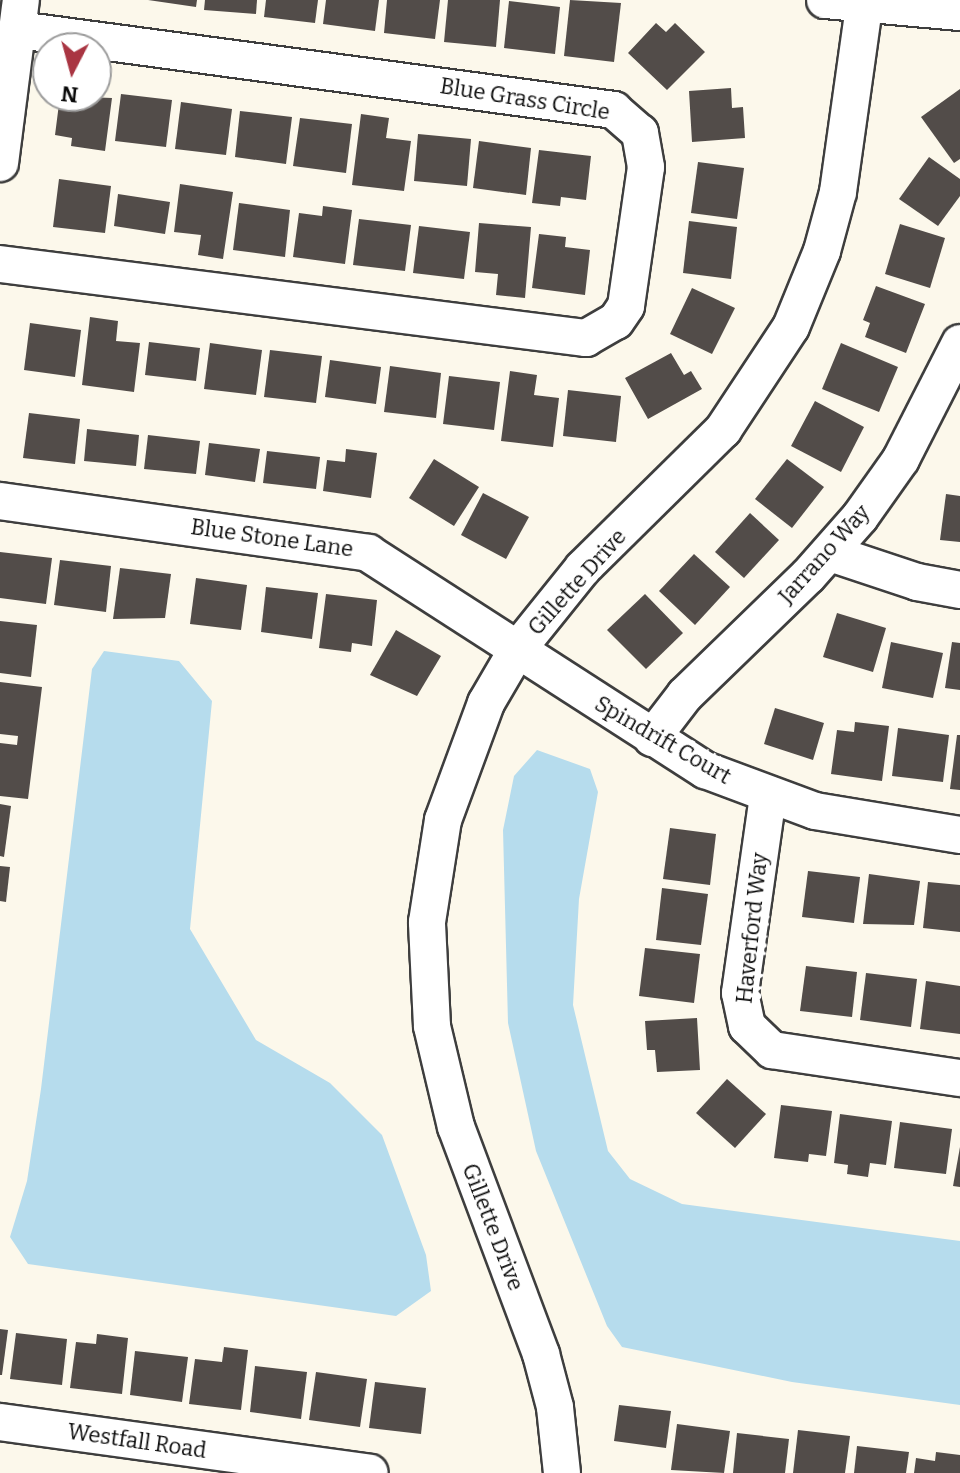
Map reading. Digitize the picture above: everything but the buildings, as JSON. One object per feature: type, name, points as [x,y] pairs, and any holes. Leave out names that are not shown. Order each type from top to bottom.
[{"type":"street","points":[[825,0],[864,8],[960,12]]},
{"type":"street","name":"Gillette Drive","points":[[562,1473],[555,1407],[541,1354],[456,1127],[439,1067],[427,964],[431,881],[443,820],[474,731],[517,650],[583,568],[723,430],[791,327],[822,251],[838,192],[864,8]]},
{"type":"street","points":[[0,163],[20,15]]},
{"type":"street","name":"Blue Grass Circle","points":[[0,264],[586,338],[616,321],[626,306],[646,167],[640,133],[614,110],[20,15]]},
{"type":"street","name":"Jarrano Way","points":[[652,738],[685,695],[830,553],[901,459],[960,346]]},
{"type":"street","name":"Blue Stone Lane","points":[[0,501],[350,547],[384,562],[517,650]]},
{"type":"street","points":[[830,553],[876,570],[960,590]]},
{"type":"street","name":"Spindrift Court","points":[[517,650],[705,770],[768,796],[861,820],[960,835]]},
{"type":"street","name":"Haverford Way","points":[[768,796],[740,993],[747,1026],[772,1050],[960,1078]]},
{"type":"street","name":"Westfall Road","points":[[0,1422],[370,1473]]},
{"type":"water","points":[[104,651],[179,661],[212,701],[190,929],[256,1040],[330,1083],[382,1135],[426,1255],[431,1291],[396,1316],[28,1264],[10,1237],[27,1181],[41,1089],[92,669]]},
{"type":"water","points":[[537,750],[590,769],[598,792],[579,899],[573,1005],[608,1151],[630,1179],[682,1204],[960,1241],[960,1405],[792,1382],[622,1347],[607,1326],[536,1151],[508,1023],[503,830],[514,776]]}]
